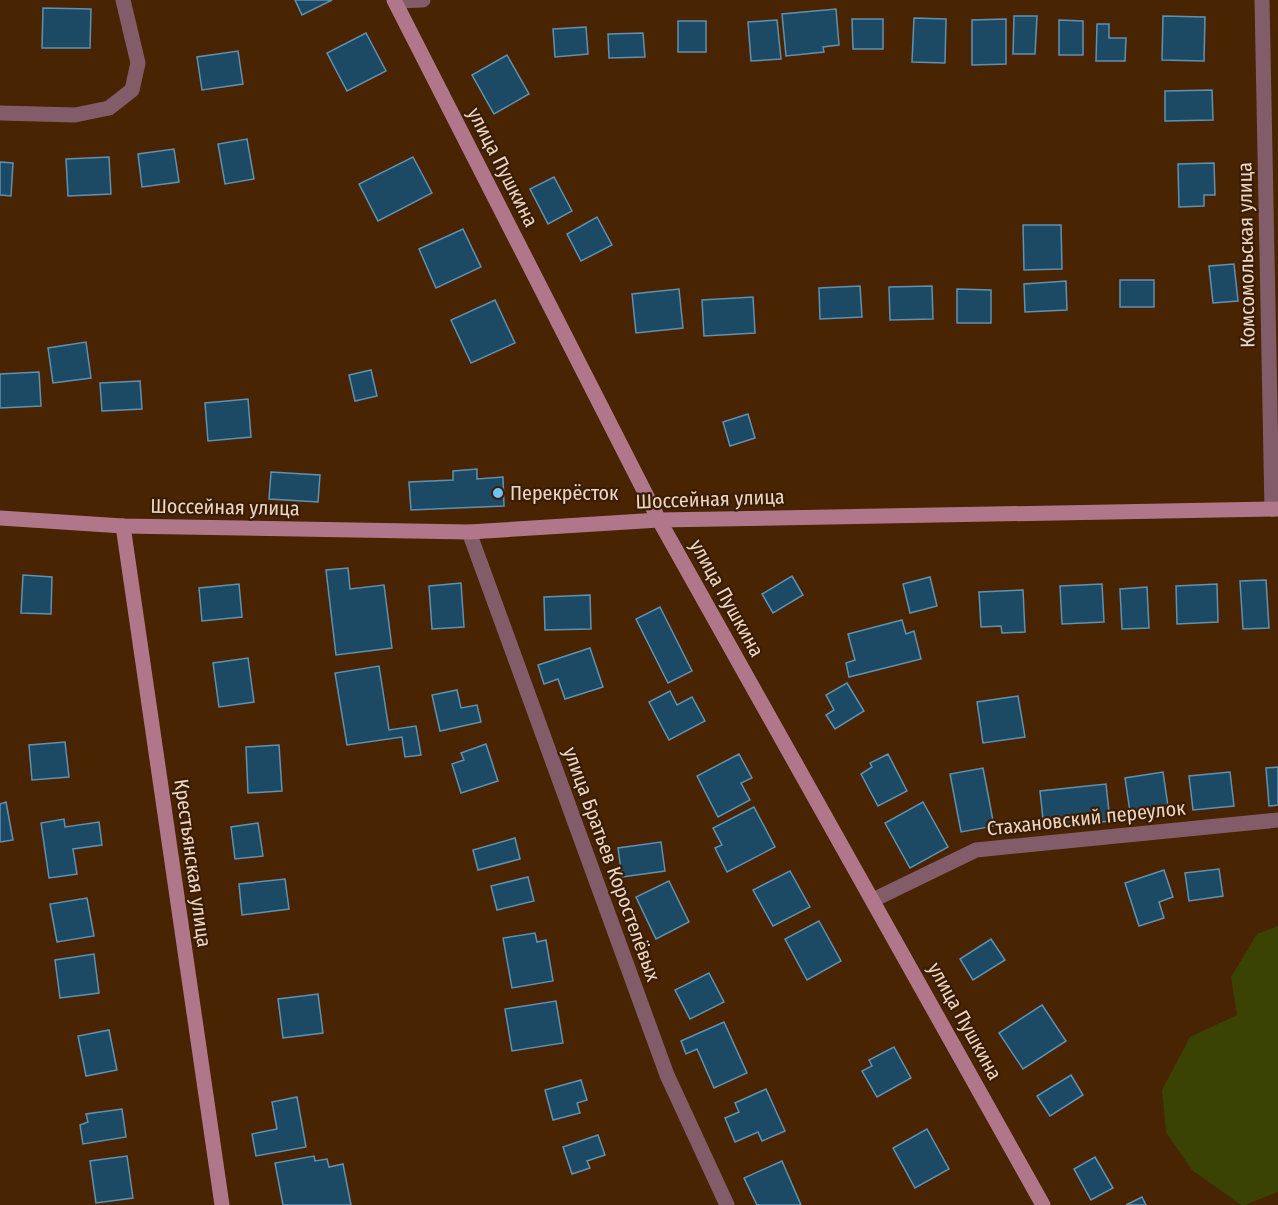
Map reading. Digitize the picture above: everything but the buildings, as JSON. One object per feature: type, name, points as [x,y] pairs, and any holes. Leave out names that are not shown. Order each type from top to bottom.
[{"type":"main road","name":"улица Пушкина","points":[[394,1],[659,520],[1042,1205]]},
{"type":"main road","name":"Шоссейная улица","points":[[0,518],[123,526],[469,532],[659,520],[1275,509]]},
{"type":"main road","name":"Крестьянская улица","points":[[123,526],[222,1205]]},
{"type":"street","points":[[0,113],[75,115],[109,108],[132,90],[138,63],[123,0]]},
{"type":"street","points":[[394,1],[423,0]]},
{"type":"street","name":"Комсомольская улица","points":[[1262,0],[1275,509]]},
{"type":"street","name":"улица Братьев Коростелёвых","points":[[469,532],[667,1076],[727,1205]]},
{"type":"street","name":"Стахановский переулок","points":[[873,900],[976,850],[1278,820]]},
{"type":"green space","points":[[1278,926],[1278,1192],[1241,1205],[1192,1170],[1166,1132],[1162,1090],[1190,1037],[1237,1015],[1231,977],[1257,934]]},
{"type":"place","name":"Перекрёсток","points":[[498,493]]}]
